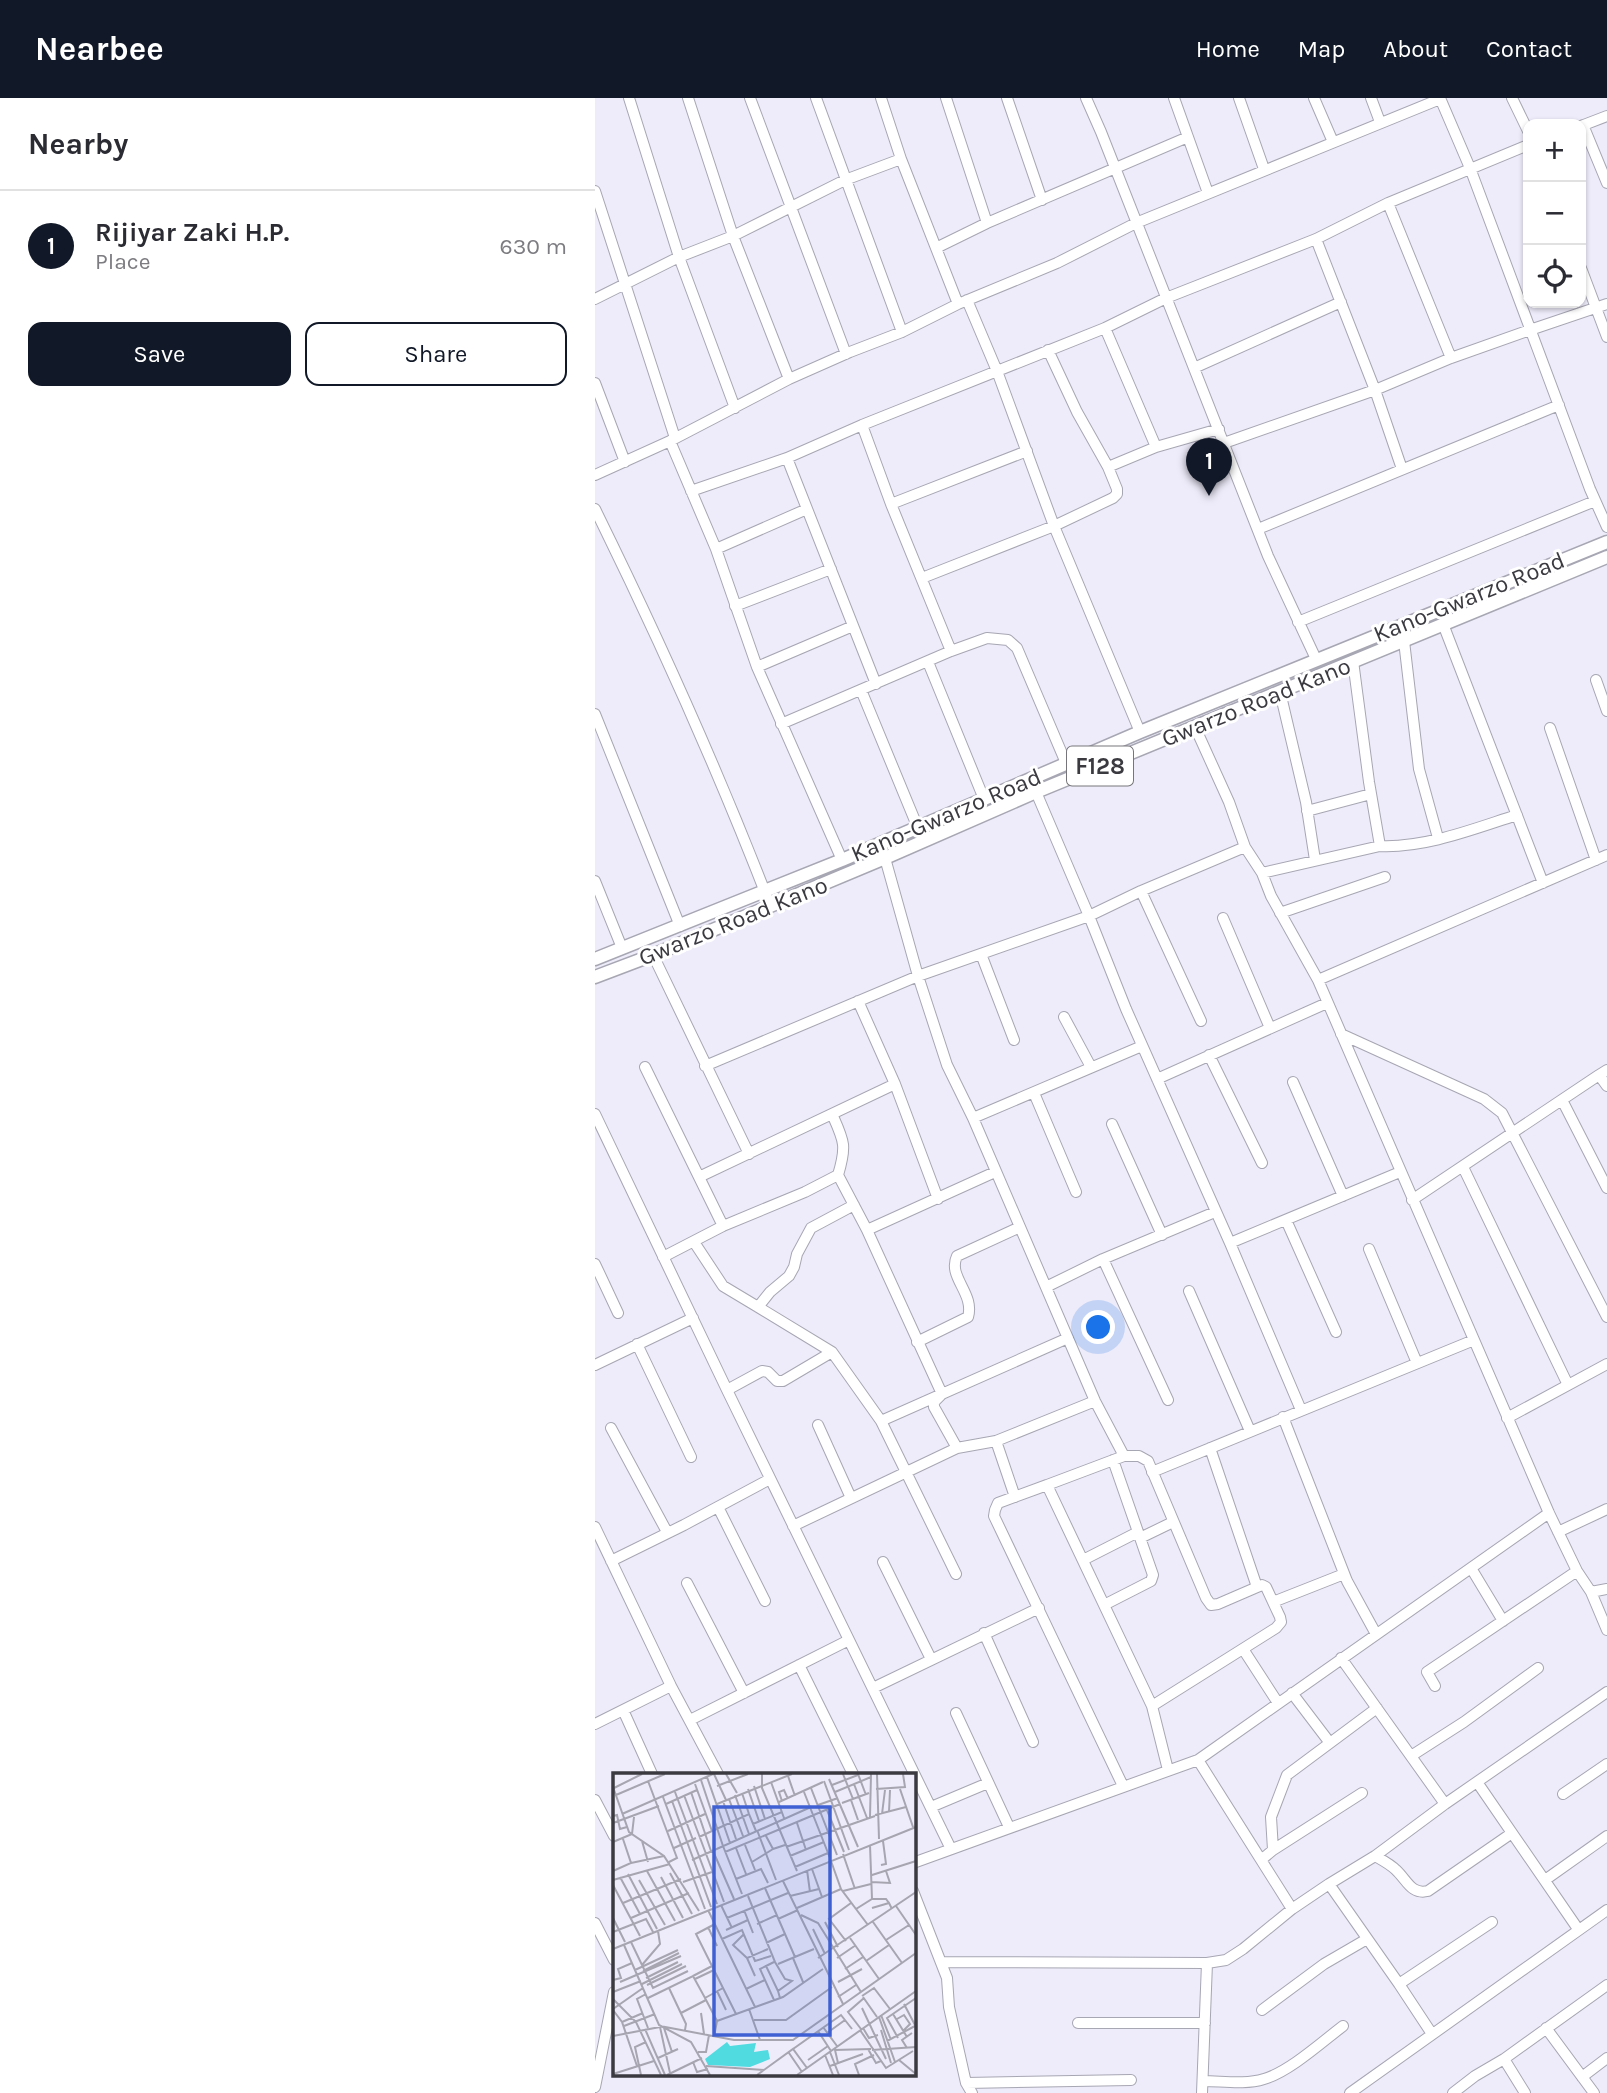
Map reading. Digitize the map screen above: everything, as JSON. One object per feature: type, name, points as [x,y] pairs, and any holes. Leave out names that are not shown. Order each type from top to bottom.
[{"type":"main road","name":"Kano-Gwarzo Road","points":[[595,959],[842,860],[1316,659],[1607,542]]},
{"type":"main road","name":"Gwarzo Road Kano","points":[[595,977],[885,859],[1036,792],[1607,557]]},
{"type":"main road","points":[[1525,575],[1531,588]]},
{"type":"street","points":[[629,98],[679,257],[735,408]]},
{"type":"street","points":[[688,98],[733,236],[789,379]]},
{"type":"street","points":[[750,98],[846,354]]},
{"type":"street","points":[[816,98],[902,332]]},
{"type":"street","points":[[881,98],[901,159],[936,248],[996,371],[1054,526],[1140,732]]},
{"type":"street","points":[[946,98],[987,223]]},
{"type":"street","points":[[1007,98],[1042,200]]},
{"type":"street","points":[[1086,98],[1258,529],[1316,659]]},
{"type":"street","points":[[1174,98],[1207,193]]},
{"type":"street","points":[[1239,98],[1264,169]]},
{"type":"street","points":[[1314,98],[1333,142]]},
{"type":"street","points":[[1371,98],[1380,122]]},
{"type":"street","points":[[595,475],[673,440],[789,379],[1057,263],[1136,223],[1440,98],[1470,169],[1607,527]]},
{"type":"street","points":[[1512,98],[1523,121]]},
{"type":"street","points":[[1586,124],[1607,116]]},
{"type":"street","points":[[1586,134],[1607,183]]},
{"type":"street","points":[[936,248],[987,223],[1188,137]]},
{"type":"street","points":[[691,491],[787,458],[862,425],[1105,328],[1166,298],[1316,239],[1388,203],[1523,147]]},
{"type":"street","points":[[595,299],[679,257],[733,236],[845,180],[901,159]]},
{"type":"street","points":[[595,191],[691,491],[716,549],[757,667],[842,860]]},
{"type":"street","points":[[1388,203],[1451,358]]},
{"type":"street","points":[[1316,239],[1375,390],[1402,469]]},
{"type":"street","points":[[1586,281],[1607,337]]},
{"type":"street","points":[[1194,368],[1341,302]]},
{"type":"street","points":[[1224,443],[1375,390],[1451,358],[1607,304]]},
{"type":"street","points":[[1105,328],[1156,447]]},
{"type":"street","points":[[922,578],[1054,526],[1117,494],[1108,467],[1077,412],[1048,350]]},
{"type":"street","points":[[595,383],[625,462]]},
{"type":"street","points":[[1258,529],[1559,405]]},
{"type":"street","points":[[862,425],[951,651]]},
{"type":"street","points":[[1108,467],[1156,447],[1219,429]]},
{"type":"street","points":[[891,504],[1027,451]]},
{"type":"street","points":[[787,458],[876,684]]},
{"type":"street","points":[[1298,622],[1595,501]]},
{"type":"street","points":[[595,509],[684,696],[771,905]]},
{"type":"street","points":[[716,549],[807,509]]},
{"type":"street","points":[[735,606],[831,569]]},
{"type":"street","points":[[1443,624],[1543,883]]},
{"type":"street","points":[[757,667],[853,626]]},
{"type":"street","points":[[781,724],[951,651],[987,638],[1008,640],[1017,648],[1066,763]]},
{"type":"street","points":[[1404,641],[1419,769],[1438,838]]},
{"type":"street","points":[[929,662],[984,799]]},
{"type":"street","points":[[1353,662],[1380,846]]},
{"type":"street","points":[[1596,680],[1607,710]]},
{"type":"street","points":[[861,690],[918,828]]},
{"type":"street","points":[[1280,692],[1307,811],[1315,860]]},
{"type":"street","points":[[595,714],[680,926]]},
{"type":"street","points":[[1195,727],[1229,802],[1245,847],[1262,873],[1280,913],[1318,980],[1549,1513],[1577,1571],[1591,1592],[1607,1630]]},
{"type":"street","points":[[1550,728],[1596,860]]},
{"type":"street","points":[[1036,792],[1126,1009],[1301,1410]]},
{"type":"street","points":[[1307,811],[1371,794]]},
{"type":"street","points":[[1262,873],[1380,846],[1396,847],[1454,835],[1517,815]]},
{"type":"street","points":[[705,1066],[918,976],[1089,916],[1245,847]]},
{"type":"street","points":[[1318,980],[1607,855]]},
{"type":"street","points":[[885,859],[918,976],[947,1065],[1095,1401],[1124,1456]]},
{"type":"street","points":[[1280,913],[1385,877]]},
{"type":"street","points":[[595,881],[622,948]]},
{"type":"street","points":[[1141,891],[1201,1021]]},
{"type":"street","points":[[1223,918],[1270,1028]]},
{"type":"street","points":[[981,954],[1014,1040]]},
{"type":"street","points":[[653,955],[748,1154]]},
{"type":"street","points":[[858,1001],[895,1084],[938,1199]]},
{"type":"street","points":[[1157,1079],[1327,1003]]},
{"type":"street","points":[[1064,1017],[1091,1068]]},
{"type":"street","points":[[1341,1034],[1484,1099],[1502,1113],[1607,1317]]},
{"type":"street","points":[[972,1118],[1142,1046]]},
{"type":"street","points":[[1209,1055],[1262,1163]]},
{"type":"street","points":[[645,1067],[723,1226]]},
{"type":"street","points":[[1412,1200],[1603,1073],[1607,1086]]},
{"type":"street","points":[[1293,1082],[1343,1196]]},
{"type":"street","points":[[699,1177],[895,1084]]},
{"type":"street","points":[[1034,1093],[1076,1192]]},
{"type":"street","points":[[1562,1100],[1607,1188]]},
{"type":"street","points":[[832,1114],[845,1150],[838,1175],[867,1230],[942,1394]]},
{"type":"street","points":[[596,1118],[914,1773]]},
{"type":"street","points":[[1112,1124],[1162,1235]]},
{"type":"street","points":[[1463,1167],[1568,1385]]},
{"type":"street","points":[[867,1230],[995,1172]]},
{"type":"street","points":[[1230,1243],[1400,1172]]},
{"type":"street","points":[[663,1257],[723,1226],[805,1192],[838,1175]]},
{"type":"street","points":[[758,1307],[770,1292],[789,1276],[811,1228],[854,1205]]},
{"type":"street","points":[[1046,1287],[1103,1259],[1215,1212]]},
{"type":"street","points":[[1286,1220],[1336,1332]]},
{"type":"street","points":[[917,1342],[968,1317],[971,1309],[969,1299],[954,1269],[957,1256],[1020,1227]]},
{"type":"street","points":[[694,1242],[723,1286],[832,1352],[881,1422],[956,1574]]},
{"type":"street","points":[[1369,1249],[1417,1363]]},
{"type":"street","points":[[1103,1259],[1168,1400]]},
{"type":"street","points":[[595,1264],[618,1313]]},
{"type":"street","points":[[1189,1292],[1250,1431]]},
{"type":"street","points":[[595,1365],[693,1318]]},
{"type":"street","points":[[881,1422],[1069,1338]]},
{"type":"street","points":[[1152,1472],[1473,1340]]},
{"type":"street","points":[[637,1344],[691,1457]]},
{"type":"street","points":[[727,1390],[762,1371],[768,1372],[776,1381],[783,1381],[832,1352]]},
{"type":"street","points":[[1507,1418],[1607,1364]]},
{"type":"street","points":[[942,1394],[934,1402],[934,1407],[957,1448]]},
{"type":"street","points":[[793,1526],[957,1448],[996,1441],[1095,1401]]},
{"type":"street","points":[[1283,1417],[1344,1574],[1376,1634]]},
{"type":"street","points":[[818,1425],[851,1499]]},
{"type":"street","points":[[611,1428],[667,1532]]},
{"type":"street","points":[[996,1441],[1015,1497]]},
{"type":"street","points":[[1210,1448],[1257,1587]]},
{"type":"street","points":[[1123,1786],[994,1516],[998,1503],[1112,1460],[1124,1456],[1139,1456],[1148,1461],[1211,1605],[1262,1585],[1266,1587],[1280,1622],[1276,1628],[1152,1706]]},
{"type":"street","points":[[1104,1605],[1153,1579],[1112,1460]]},
{"type":"street","points":[[611,1561],[770,1479]]},
{"type":"street","points":[[1047,1485],[1152,1706],[1168,1770]]},
{"type":"street","points":[[718,1507],[765,1601]]},
{"type":"street","points":[[1559,1532],[1607,1509]]},
{"type":"street","points":[[915,1862],[1198,1760],[1549,1513]]},
{"type":"street","points":[[1083,1560],[1173,1522]]},
{"type":"street","points":[[595,1527],[670,1686],[717,1773]]},
{"type":"street","points":[[883,1562],[931,1659]]},
{"type":"street","points":[[1471,1568],[1503,1621]]},
{"type":"street","points":[[1435,1686],[1427,1672],[1577,1571]]},
{"type":"street","points":[[1273,1602],[1344,1574]]},
{"type":"street","points":[[687,1583],[744,1693]]},
{"type":"street","points":[[1591,1592],[1607,1589]]},
{"type":"street","points":[[873,1688],[1039,1608]]},
{"type":"street","points":[[984,1633],[1033,1742]]},
{"type":"street","points":[[689,1720],[849,1640]]},
{"type":"street","points":[[1243,1649],[1278,1703]]},
{"type":"street","points":[[1341,1658],[1445,1804]]},
{"type":"street","points":[[799,1665],[853,1773]]},
{"type":"street","points":[[1411,1756],[1538,1668]]},
{"type":"street","points":[[595,1724],[670,1686]]},
{"type":"street","points":[[941,1962],[1207,1963],[1226,1960],[1292,1909],[1375,1856],[1607,1692]]},
{"type":"street","points":[[1292,1693],[1330,1743]]},
{"type":"street","points":[[1273,1850],[1271,1817],[1287,1775],[1377,1708]]},
{"type":"street","points":[[623,1710],[652,1773]]},
{"type":"street","points":[[956,1713],[1009,1827]]},
{"type":"street","points":[[1198,1760],[1292,1909]]},
{"type":"street","points":[[1563,1794],[1607,1764]]},
{"type":"street","points":[[915,1774],[951,1849]]},
{"type":"street","points":[[1477,1782],[1578,1929]]},
{"type":"street","points":[[931,1807],[988,1783]]},
{"type":"street","points":[[1261,1860],[1362,1793]]},
{"type":"street","points":[[595,1800],[613,1834]]},
{"type":"street","points":[[1375,1856],[1394,1868],[1414,1891],[1420,1893],[1428,1891],[1512,1833]]},
{"type":"street","points":[[1545,1880],[1607,1836]]},
{"type":"street","points":[[1329,1884],[1432,2034]]},
{"type":"street","points":[[915,1896],[947,1978],[949,2007],[966,2083],[972,2093]]},
{"type":"street","points":[[1350,2093],[1607,1910]]},
{"type":"street","points":[[1399,1984],[1492,1922]]},
{"type":"street","points":[[595,1923],[613,1957]]},
{"type":"street","points":[[1262,2010],[1324,1964],[1367,1939]]},
{"type":"street","points":[[1202,2093],[1207,1963]]},
{"type":"street","points":[[1453,2093],[1607,1985]]},
{"type":"street","points":[[595,2087],[613,1997]]},
{"type":"street","points":[[1079,2023],[1205,2023]]},
{"type":"street","points":[[1203,2081],[1242,2082],[1264,2079],[1299,2060],[1343,2026]]},
{"type":"street","points":[[1546,2028],[1594,2093]]},
{"type":"street","points":[[1582,2077],[1607,2058]]},
{"type":"street","points":[[1504,2059],[1525,2093]]},
{"type":"street","points":[[966,2083],[1131,2080]]},
{"type":"place","name":"Rijiyar Zaki H.P.","points":[[1209,496]]}]
